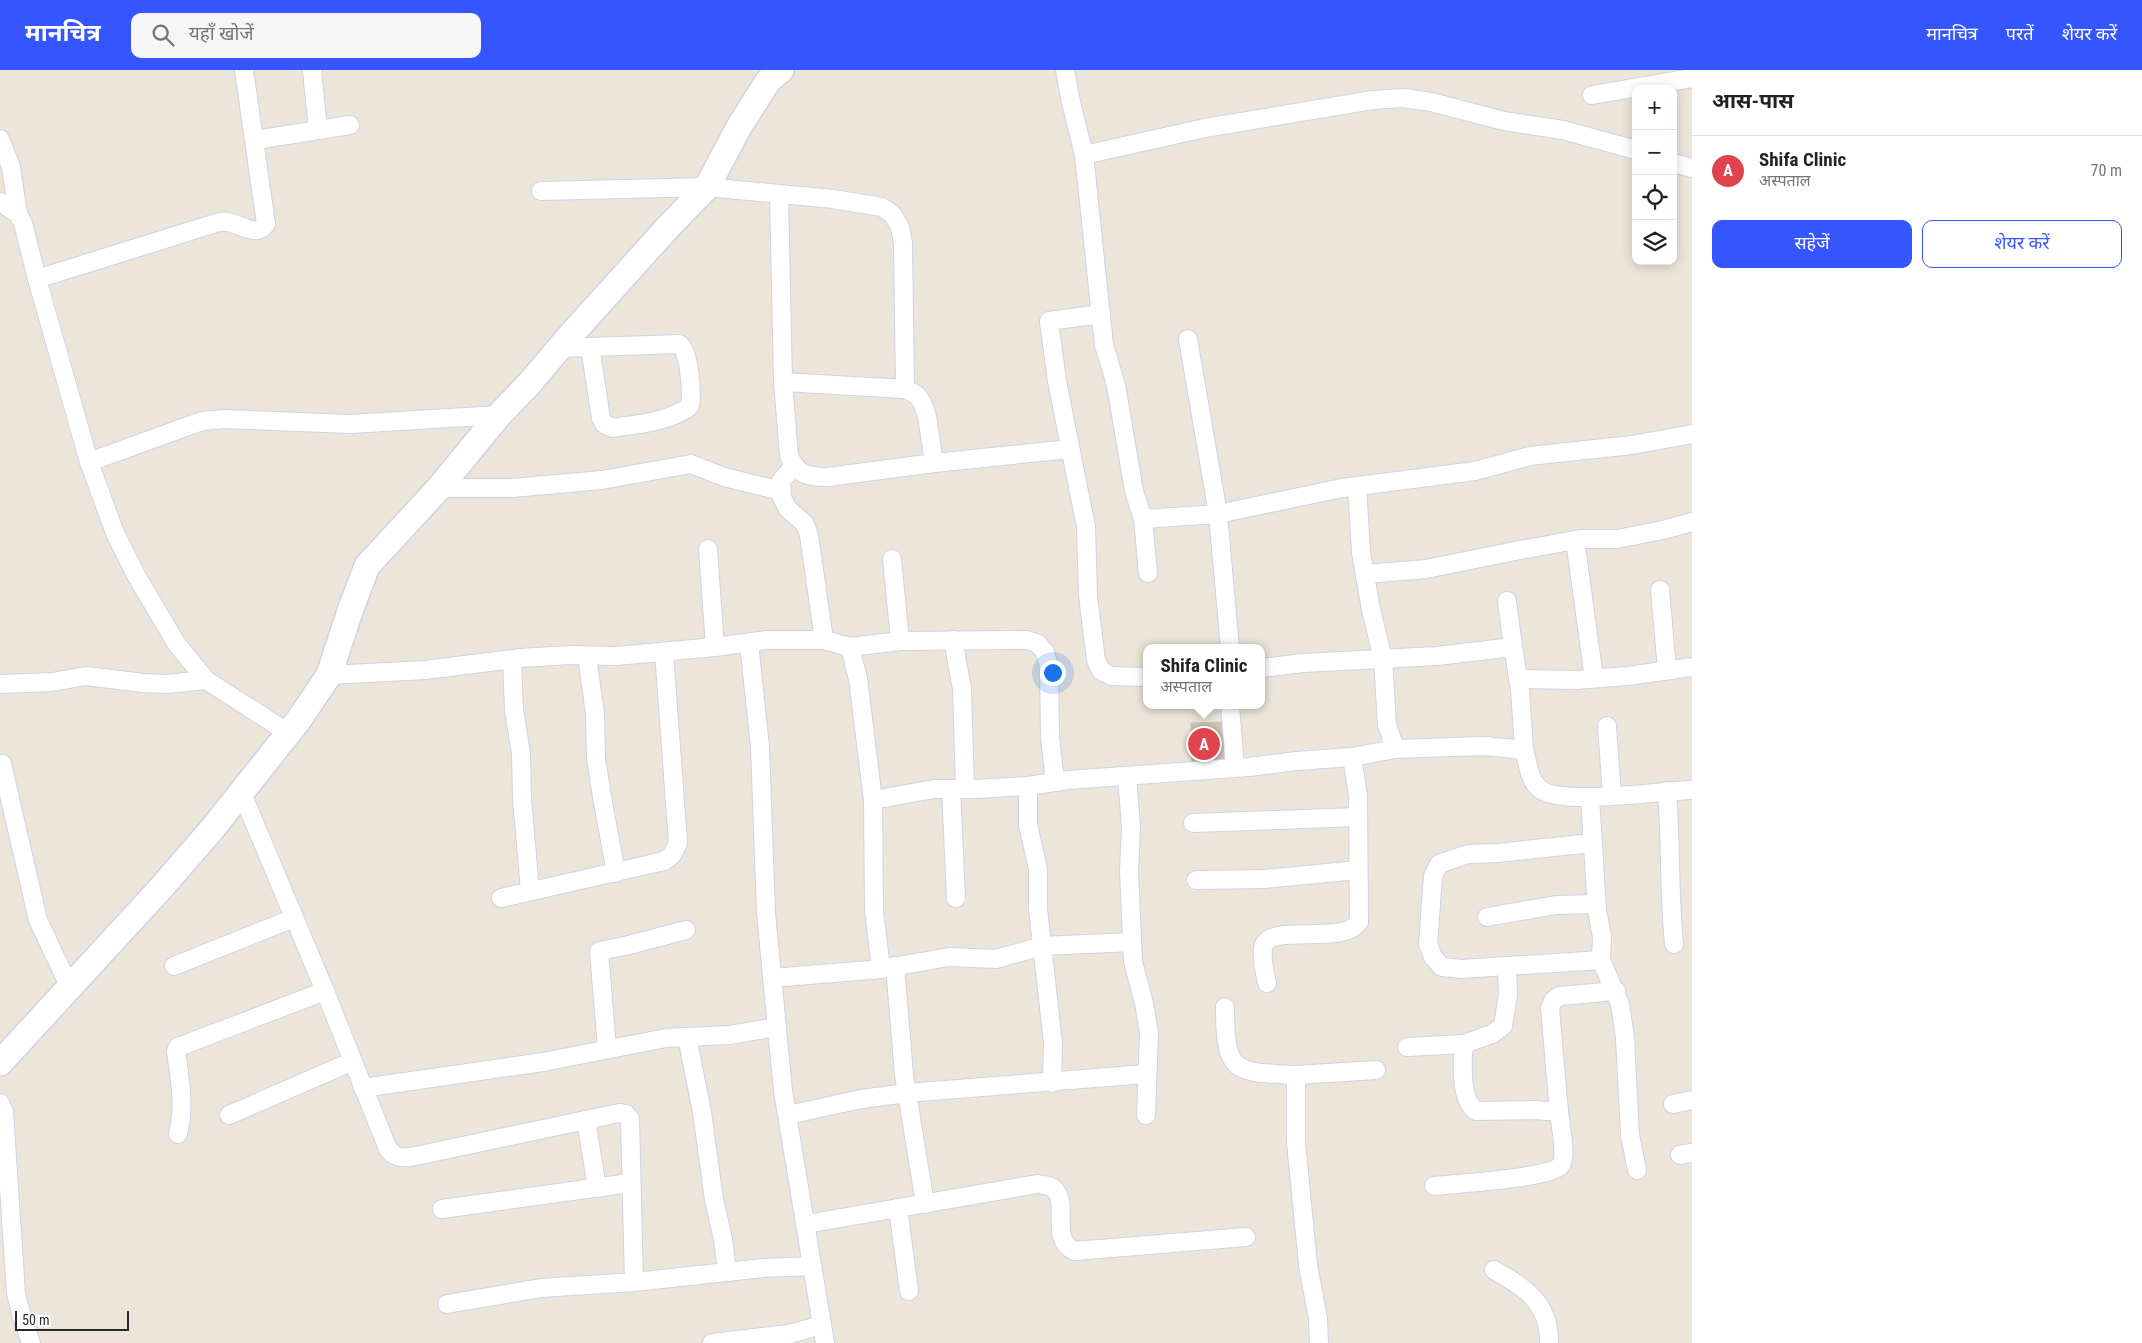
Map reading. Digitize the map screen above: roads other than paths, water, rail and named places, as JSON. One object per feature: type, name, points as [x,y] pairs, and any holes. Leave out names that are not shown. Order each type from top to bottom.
[{"type":"street","points":[[37,279],[216,223],[227,222],[258,231],[263,228],[266,224],[244,70]]},
{"type":"street","points":[[312,70],[318,130]]},
{"type":"street","points":[[0,1063],[161,888],[287,732],[298,721],[329,675],[367,566],[439,488],[499,415],[670,225],[707,187],[768,81],[781,70]]},
{"type":"street","points":[[1065,70],[1084,155],[1104,345],[1116,385],[1134,491],[1143,519],[1148,573]]},
{"type":"street","points":[[1592,95],[1692,78]]},
{"type":"street","points":[[1084,155],[1205,128],[1373,100],[1403,98],[1431,102],[1504,121],[1563,130],[1632,149]]},
{"type":"street","points":[[255,140],[350,125]]},
{"type":"street","points":[[0,139],[10,167],[18,214]]},
{"type":"street","points":[[1677,164],[1692,168]]},
{"type":"street","points":[[541,191],[707,187],[833,199],[882,207],[893,215],[900,227],[903,243],[905,389]]},
{"type":"street","points":[[779,194],[783,382],[789,456],[794,466],[812,477],[828,477],[934,463],[1070,449]]},
{"type":"street","points":[[0,202],[18,214],[24,222],[37,279],[90,462],[115,533],[136,575],[176,643],[206,680],[287,732]]},
{"type":"street","points":[[1101,314],[1049,321],[1057,381],[1086,527],[1088,596],[1096,660],[1102,671],[1110,676],[1143,677]]},
{"type":"street","points":[[1188,338],[1218,514],[1230,644]]},
{"type":"street","points":[[560,348],[679,344],[686,352],[690,385],[690,406],[683,412],[655,420],[613,428],[608,427],[601,418],[590,347]]},
{"type":"street","points":[[783,382],[905,389],[917,395],[922,402],[927,416],[934,463]]},
{"type":"street","points":[[90,462],[209,420],[350,424],[499,415]]},
{"type":"street","points":[[1143,519],[1218,514],[1357,486],[1475,471],[1530,456],[1632,445],[1692,434]]},
{"type":"street","points":[[439,488],[512,488],[602,480],[691,464],[724,477],[781,491]]},
{"type":"street","points":[[794,466],[781,481],[781,491],[788,509],[805,524],[809,535],[824,640]]},
{"type":"street","points":[[1357,486],[1361,552],[1371,610],[1383,659],[1387,724],[1395,749]]},
{"type":"street","points":[[1365,574],[1426,570],[1465,560],[1574,540],[1617,539],[1664,530],[1692,522]]},
{"type":"street","points":[[1574,540],[1594,678]]},
{"type":"street","points":[[708,549],[714,648]]},
{"type":"street","points":[[892,560],[900,641]]},
{"type":"street","points":[[1660,590],[1667,670]]},
{"type":"street","points":[[1507,601],[1518,679],[1524,750],[1532,779],[1538,788],[1558,797],[1612,796],[1692,790]]},
{"type":"street","points":[[329,675],[425,670],[512,659],[616,656],[714,648],[766,640],[824,640],[850,647],[900,641],[1027,640],[1037,643],[1045,652],[1049,667],[1050,737],[1055,782]]},
{"type":"street","points":[[953,640],[962,688],[956,898]]},
{"type":"street","points":[[749,643],[760,747],[766,913],[777,1027],[788,1115],[825,1343]]},
{"type":"street","points":[[850,647],[858,679],[873,800],[874,911],[888,968],[926,1204]]},
{"type":"street","points":[[1265,668],[1303,663],[1437,656],[1513,647]]},
{"type":"street","points":[[500,898],[664,861],[672,855],[678,843],[664,652]]},
{"type":"street","points":[[587,656],[595,714],[596,758],[616,872]]},
{"type":"street","points":[[512,659],[514,710],[521,752],[522,798],[530,891]]},
{"type":"street","points":[[1518,679],[1594,678],[1692,667]]},
{"type":"street","points":[[0,684],[52,682],[86,676],[143,684],[167,684],[206,680]]},
{"type":"street","points":[[1230,709],[1235,768]]},
{"type":"street","points":[[1607,726],[1612,796]]},
{"type":"street","points":[[873,800],[934,789],[1028,786],[1055,782],[1352,757],[1395,749],[1485,746],[1524,750]]},
{"type":"street","points":[[1267,983],[1263,961],[1263,946],[1267,940],[1275,936],[1324,935],[1346,932],[1355,929],[1359,922],[1358,796],[1352,757]]},
{"type":"street","points":[[2,764],[38,920],[70,988]]},
{"type":"street","points":[[1127,777],[1131,826],[1129,871],[1133,962],[1149,1033],[1146,1115]]},
{"type":"street","points":[[1028,786],[1028,825],[1038,869],[1038,909],[1053,1043],[1052,1083]]},
{"type":"street","points":[[241,791],[392,1155],[401,1158],[619,1113],[626,1114],[630,1119],[630,1184],[634,1282]]},
{"type":"street","points":[[1667,791],[1672,883],[1671,912],[1674,944]]},
{"type":"street","points":[[1590,797],[1596,904],[1602,937],[1601,960],[1620,1004],[1625,1038],[1630,1134],[1637,1170]]},
{"type":"street","points":[[1193,823],[1358,817]]},
{"type":"street","points":[[1592,843],[1497,853],[1468,854],[1439,864],[1432,876],[1428,944],[1433,957],[1442,967],[1462,970],[1601,960]]},
{"type":"street","points":[[1196,880],[1264,879],[1358,870]]},
{"type":"street","points":[[1487,917],[1556,905],[1596,904]]},
{"type":"street","points":[[174,966],[294,918]]},
{"type":"street","points":[[607,1048],[599,951],[686,930]]},
{"type":"street","points":[[772,978],[888,968],[949,957],[996,959],[1042,946],[1132,942]]},
{"type":"street","points":[[1407,1047],[1464,1044],[1492,1034],[1503,1026],[1508,995],[1507,966]]},
{"type":"street","points":[[178,1134],[183,1116],[183,1104],[176,1051],[178,1047],[325,991]]},
{"type":"street","points":[[1434,1186],[1555,1172],[1562,1165],[1563,1150],[1558,1112],[1550,1008],[1553,1001],[1559,996],[1616,991]]},
{"type":"street","points":[[1225,1007],[1226,1044],[1232,1061],[1240,1068],[1259,1073],[1296,1075],[1376,1070]]},
{"type":"street","points":[[363,1088],[543,1062],[666,1038],[729,1035],[777,1027]]},
{"type":"street","points":[[687,1037],[702,1112],[714,1200],[723,1239],[727,1272]]},
{"type":"street","points":[[1464,1044],[1462,1062],[1469,1107],[1476,1111],[1492,1112],[1535,1110],[1558,1112]]},
{"type":"street","points":[[229,1115],[352,1062]]},
{"type":"street","points":[[788,1115],[861,1099],[907,1093],[1052,1083],[1088,1078],[1146,1074]]},
{"type":"street","points":[[1296,1075],[1296,1142],[1308,1264],[1318,1319],[1319,1343]]},
{"type":"street","points":[[1673,1104],[1692,1100]]},
{"type":"street","points":[[0,1103],[4,1112],[16,1293],[31,1343]]},
{"type":"street","points":[[586,1120],[596,1188]]},
{"type":"street","points":[[442,1209],[630,1184]]},
{"type":"street","points":[[806,1224],[1037,1184],[1052,1187],[1056,1192],[1059,1202],[1062,1241],[1068,1248],[1075,1251],[1246,1238]]},
{"type":"street","points":[[898,1208],[909,1291]]},
{"type":"street","points":[[447,1304],[541,1288],[634,1282],[727,1272],[812,1266]]},
{"type":"street","points":[[1494,1270],[1523,1287],[1537,1302],[1544,1317],[1549,1343]]},
{"type":"street","points":[[712,1343],[789,1334],[822,1326]]},
{"type":"place","name":"Shifa Clinic","points":[[1204,744]]}]
